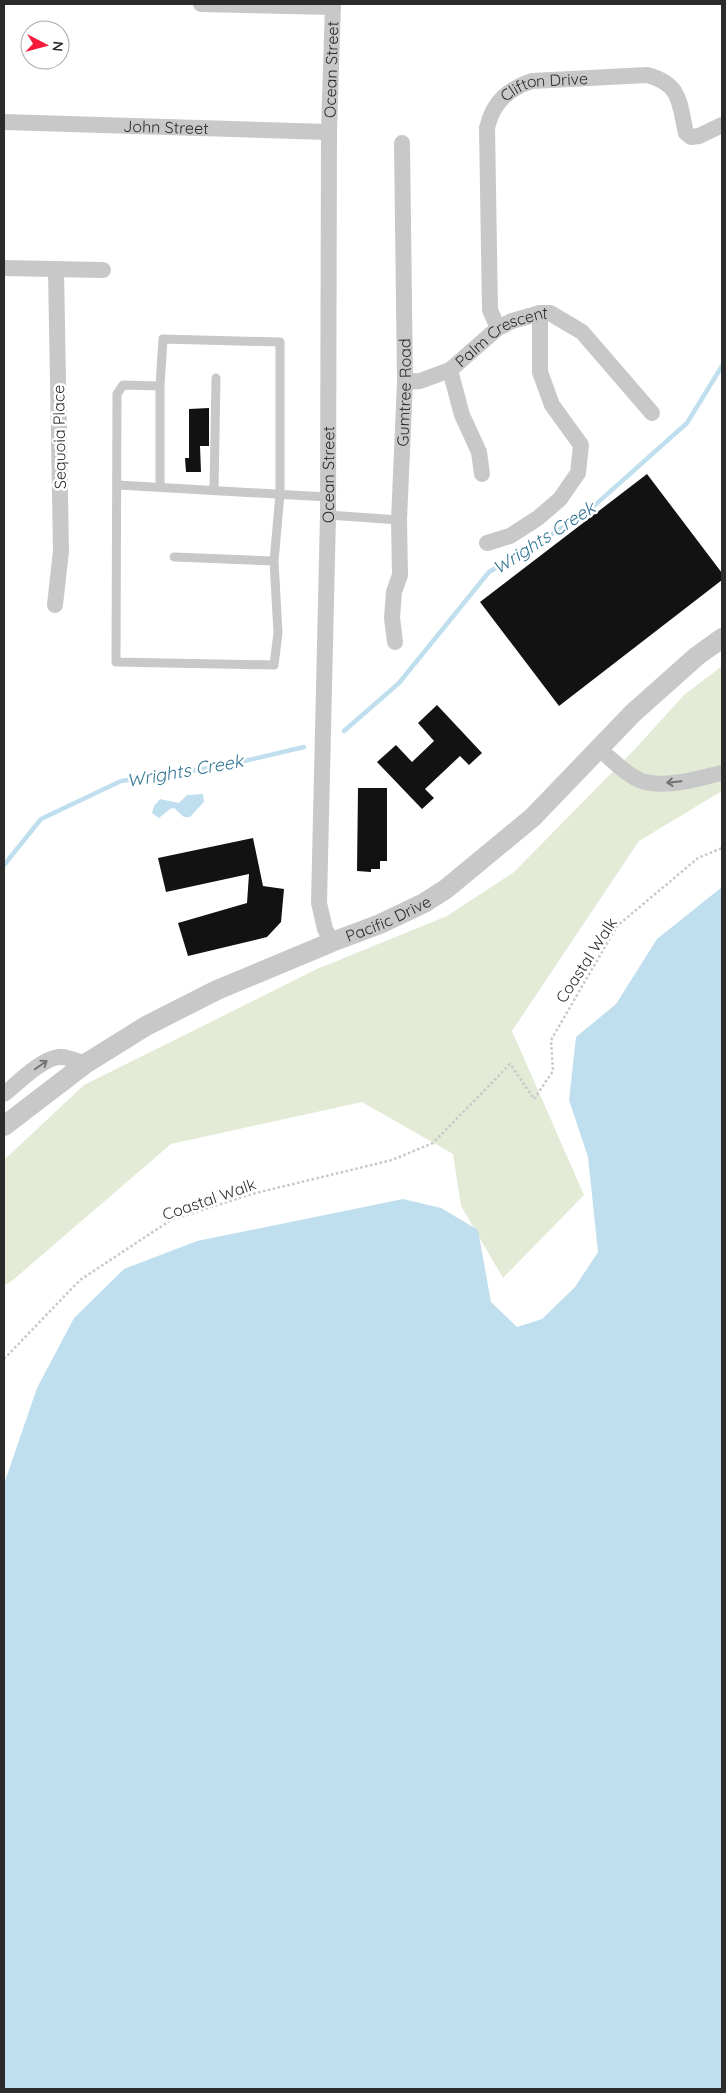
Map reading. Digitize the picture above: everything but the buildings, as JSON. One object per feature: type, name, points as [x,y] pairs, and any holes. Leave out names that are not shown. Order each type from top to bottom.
[{"type":"street","points":[[201,4],[333,5]]},
{"type":"street","name":"Ocean Street","points":[[332,942],[325,929],[319,903],[328,515],[330,132],[333,5]]},
{"type":"street","name":"Clifton Drive","points":[[498,328],[490,310],[487,128],[492,113],[504,96],[516,86],[532,80],[648,75],[660,78],[671,86],[676,93],[680,99],[686,133],[691,137],[699,136],[722,125]]},
{"type":"street","name":"John Street","points":[[4,122],[330,132]]},
{"type":"street","name":"Gumtree Road","points":[[395,642],[392,618],[394,592],[400,575],[399,520],[405,382],[402,143]]},
{"type":"street","points":[[4,268],[103,270]]},
{"type":"street","name":"Sequoia Place","points":[[55,605],[61,551],[56,268]]},
{"type":"street","points":[[487,543],[510,536],[538,518],[560,499],[578,473],[581,445],[552,405],[540,372],[540,313]]},
{"type":"street","name":"Palm Crescent","points":[[405,382],[420,381],[450,370],[498,328],[512,321],[540,313],[550,313],[582,332],[652,413]]},
{"type":"street","points":[[450,370],[462,415],[479,452],[482,474]]},
{"type":"street","name":"Pacific Drive","points":[[4,1126],[85,1064],[146,1026],[217,990],[380,924],[424,903],[446,889],[533,817],[640,707],[697,656],[722,638]]},
{"type":"street","points":[[599,749],[633,776],[649,782],[674,782],[722,772]]},
{"type":"street","points":[[4,1094],[45,1061],[58,1057],[85,1064]]},
{"type":"lane","points":[[160,386],[123,385],[117,394],[116,662],[274,665],[278,633],[274,561],[280,494],[280,342],[162,339],[160,487]]},
{"type":"lane","points":[[214,490],[216,378]]},
{"type":"lane","points":[[118,485],[327,497]]},
{"type":"lane","points":[[328,515],[399,520]]},
{"type":"lane","points":[[174,558],[274,561]]},
{"type":"path","name":"Coastal Walk","points":[[4,1359],[80,1280],[171,1220],[252,1194],[392,1160],[433,1143],[510,1064],[534,1099],[553,1071],[551,1040],[617,926],[698,858],[722,848]]},
{"type":"green space","points":[[722,666],[722,791],[639,841],[512,1031],[584,1195],[503,1278],[461,1206],[453,1154],[362,1102],[171,1144],[4,1286],[4,1160],[84,1085],[317,969],[447,916],[514,872],[635,749],[684,695]]},
{"type":"water","points":[[203,794],[204,802],[190,817],[184,817],[174,808],[159,818],[152,813],[154,806],[160,799],[179,803],[187,795]]},
{"type":"water","points":[[722,887],[722,2089],[4,2089],[4,1484],[37,1388],[74,1318],[124,1269],[197,1241],[403,1199],[441,1208],[478,1230],[491,1302],[517,1327],[542,1319],[575,1287],[598,1252],[588,1157],[569,1100],[576,1037],[616,1004],[657,939]]},
{"type":"waterway","name":"Wrights Creek","points":[[344,731],[399,683],[489,572],[585,514],[687,423],[722,366]]},
{"type":"waterway","name":"Wrights Creek","points":[[4,865],[41,819],[121,781],[223,766],[304,747]]}]
